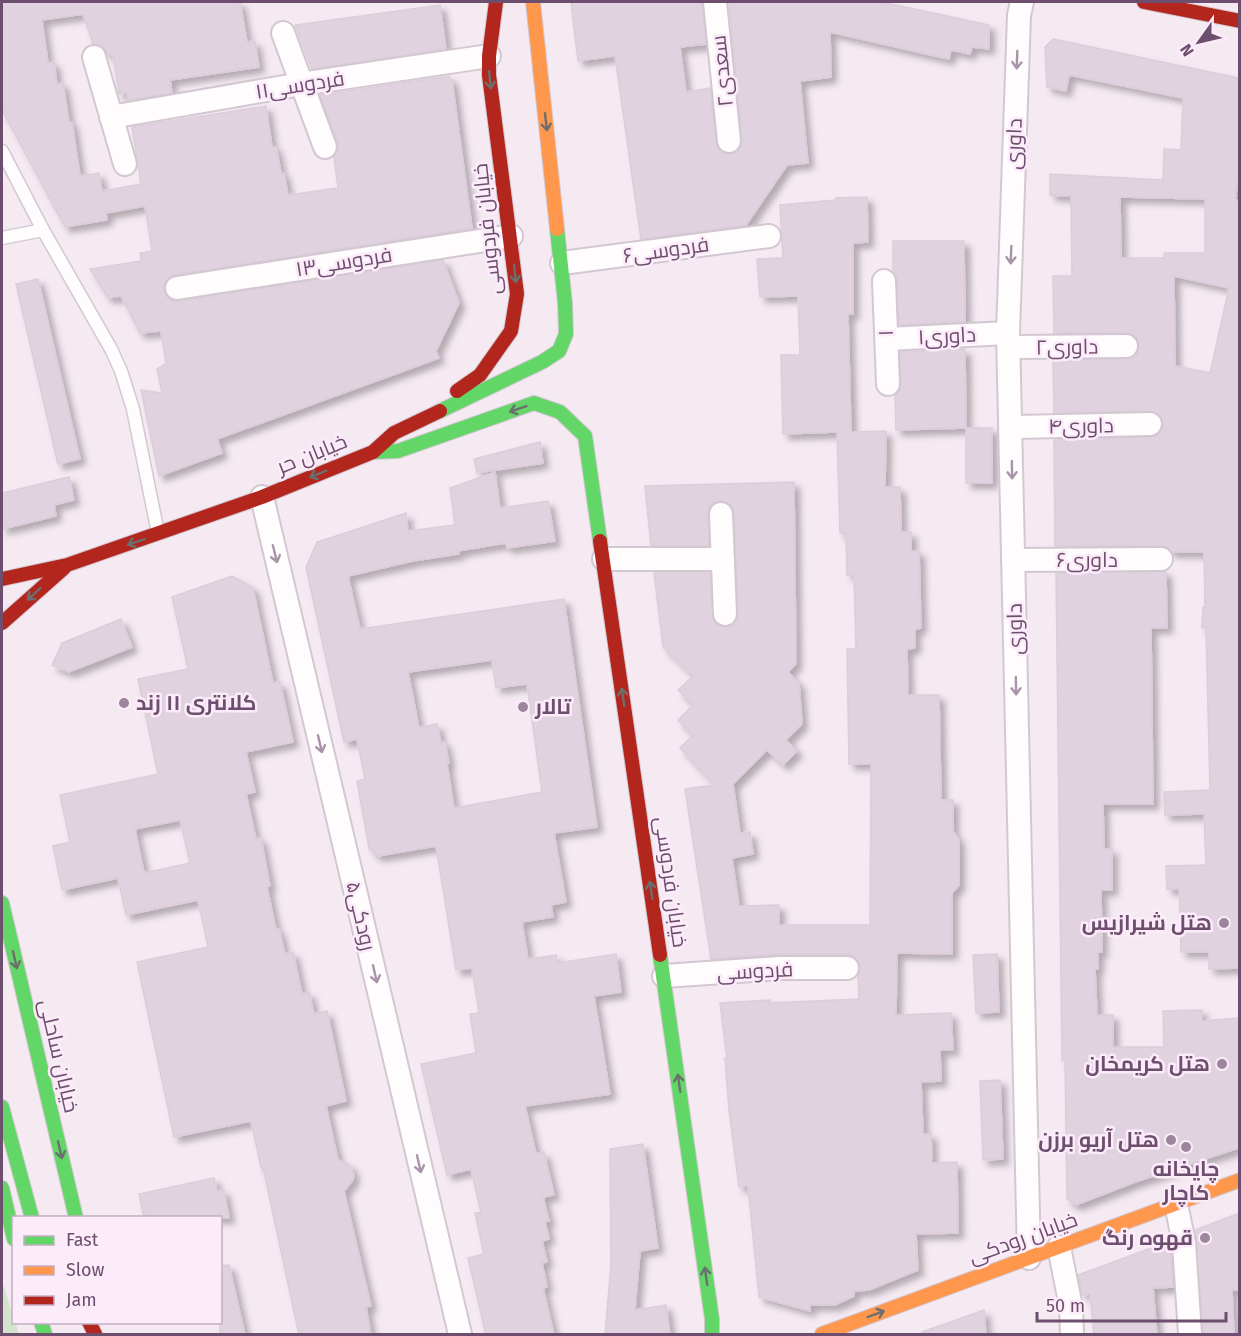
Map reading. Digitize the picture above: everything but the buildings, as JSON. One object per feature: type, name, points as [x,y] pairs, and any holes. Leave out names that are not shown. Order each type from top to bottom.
[{"type":"street","name":"خیابان فردوسی","points":[[394,433],[480,375],[511,331],[517,294],[489,75],[489,56],[496,2]]},
{"type":"street","points":[[533,2],[562,263]]},
{"type":"street","name":"سعدی۲","points":[[715,2],[729,141]]},
{"type":"street","name":"داوری","points":[[1022,2],[1019,15],[1009,340],[1029,1258]]},
{"type":"street","points":[[1144,2],[1239,21]]},
{"type":"street","points":[[283,33],[325,147]]},
{"type":"street","name":"فردوسی۱۱","points":[[111,117],[302,84],[489,56]]},
{"type":"street","points":[[94,57],[125,164]]},
{"type":"street","name":"فردوسی۱۳","points":[[177,288],[511,236]]},
{"type":"street","name":"فردوسی۶","points":[[562,263],[769,236]]},
{"type":"street","name":"خیابان حر","points":[[2,579],[67,565],[262,497],[372,452],[394,433],[542,362],[560,351],[566,334],[562,263]]},
{"type":"street","name":"۱","points":[[884,282],[888,384]]},
{"type":"street","name":"داوری۱","points":[[887,339],[1009,340]]},
{"type":"street","name":"داوری۲","points":[[1009,340],[1125,346]]},
{"type":"street","name":"خیابان فردوسی","points":[[372,452],[398,451],[534,403],[560,412],[585,436],[664,976],[712,1319],[712,1335]]},
{"type":"street","name":"داوری۴","points":[[1011,427],[1150,424]]},
{"type":"street","name":"رودکی۵","points":[[262,497],[460,1335]]},
{"type":"street","points":[[721,514],[725,614]]},
{"type":"street","points":[[604,559],[723,559]]},
{"type":"street","name":"داوری۶","points":[[1013,560],[1161,559]]},
{"type":"street","name":"خیابان حر","points":[[2,623],[67,565]]},
{"type":"street","name":"خیابان ساحلی","points":[[2,903],[76,1216]]},
{"type":"street","name":"فردوسی","points":[[664,976],[780,968],[847,968]]},
{"type":"street","points":[[2,1107],[31,1216]]},
{"type":"street","name":"خیابان رودکی","points":[[822,1335],[1239,1180]]},
{"type":"street","points":[[2,1188],[12,1230]]},
{"type":"street","points":[[1176,1204],[1184,1243],[1190,1335]]},
{"type":"street","points":[[1059,1247],[1071,1306],[1072,1335]]},
{"type":"lane","points":[[2,151],[121,371],[133,410],[158,534]]},
{"type":"lane","points":[[2,238],[43,230]]},
{"type":"shaded area","points":[[2,1281],[12,1312],[12,1324],[16,1324],[19,1334],[2,1334]]},
{"type":"traffic: fast","points":[[440,411],[542,362],[559,351],[566,334],[557,229]]},
{"type":"traffic: fast","points":[[373,452],[398,451],[534,403],[560,412],[585,436],[600,541]]},
{"type":"traffic: fast","points":[[2,903],[76,1216]]},
{"type":"traffic: fast","points":[[660,955],[712,1319],[712,1334]]},
{"type":"traffic: fast","points":[[2,1107],[31,1216]]},
{"type":"traffic: fast","points":[[2,1188],[12,1230]]},
{"type":"traffic: fast","points":[[42,1324],[45,1334]]},
{"type":"traffic: slow","points":[[533,2],[557,229]]},
{"type":"traffic: slow","points":[[822,1334],[1240,1180]]},
{"type":"traffic: jam","points":[[457,391],[480,375],[511,331],[517,294],[489,75],[489,56],[496,2]]},
{"type":"traffic: jam","points":[[1144,2],[1240,21]]},
{"type":"traffic: jam","points":[[2,579],[67,565],[262,497],[373,452],[394,433],[440,411]]},
{"type":"traffic: jam","points":[[600,541],[660,955]]},
{"type":"traffic: jam","points":[[2,623],[64,568]]},
{"type":"traffic: jam","points":[[90,1324],[95,1334]]},
{"type":"place","name":"کلانتری ۱۱ زند","points":[[124,703]]},
{"type":"place","name":"تالار","points":[[523,707]]},
{"type":"place","name":"هتل شیرازیس","points":[[1224,923]]},
{"type":"place","name":"هتل کریمخان","points":[[1222,1064]]},
{"type":"place","name":"هتل آریو برزن","points":[[1171,1140]]},
{"type":"place","name":"چایخانه کاچار","points":[[1186,1147]]},
{"type":"place","name":"قهوه رنگ","points":[[1205,1238]]}]
